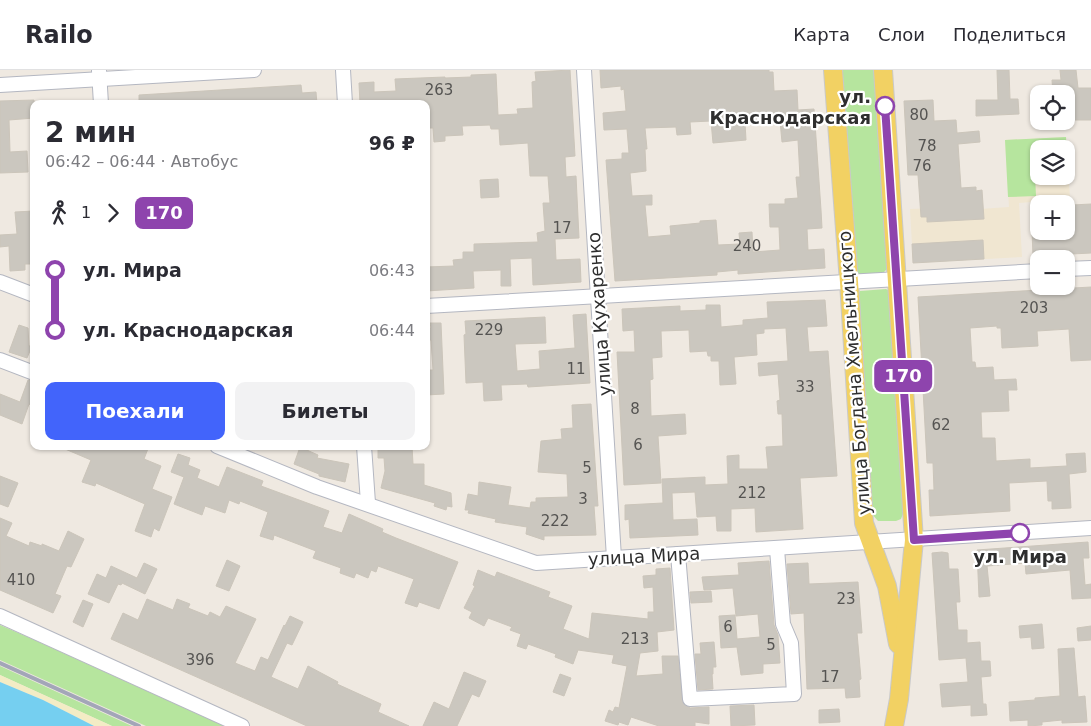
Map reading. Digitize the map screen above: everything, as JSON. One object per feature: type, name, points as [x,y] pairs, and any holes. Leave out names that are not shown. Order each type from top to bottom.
[{"type":"main road","name":"улица Богдана Хмельницкого","points":[[832,70],[849,282],[864,523],[890,601],[902,672]]},
{"type":"main road","name":"улица Богдана Хмельницкого","points":[[883,70],[914,540],[902,672],[894,726]]},
{"type":"street","points":[[0,85],[99,75],[254,70]]},
{"type":"street","points":[[343,70],[345,100]]},
{"type":"street","name":"улица Кухаренко","points":[[584,70],[614,558]]},
{"type":"street","points":[[99,75],[101,100]]},
{"type":"street","points":[[1075,269],[1091,268]]},
{"type":"street","points":[[430,306],[1030,272]]},
{"type":"street","points":[[0,282],[30,293]]},
{"type":"street","points":[[0,360],[30,371]]},
{"type":"street","name":"улица Мира","points":[[228,450],[317,487],[536,563],[1091,528]]},
{"type":"street","points":[[364,450],[368,504]]},
{"type":"street","points":[[678,554],[690,700],[794,694],[791,643],[783,624],[777,548]]},
{"type":"street","points":[[0,616],[242,726]]},
{"type":"shaded area","points":[[1066,137],[1066,140],[1030,140],[1030,185],[1069,185],[1070,195],[1030,195],[1030,202],[1019,203],[1022,257],[913,263],[910,209],[937,208],[937,212],[1009,207],[1005,140]]},
{"type":"green space","points":[[841,70],[876,70],[888,268],[883,273],[861,275],[854,271]]},
{"type":"green space","points":[[1066,137],[1066,140],[1030,140],[1030,185],[1035,185],[1036,195],[1008,197],[1005,140]]},
{"type":"green space","points":[[886,289],[891,292],[904,511],[901,519],[896,521],[878,521],[871,513],[856,295],[860,291]]},
{"type":"green space","points":[[0,625],[224,726],[146,726],[0,660]]},
{"type":"green space","points":[[0,666],[132,726],[112,726],[0,675]]},
{"type":"sand","points":[[0,675],[112,726],[94,726],[43,700],[0,682]]},
{"type":"water","points":[[0,682],[43,700],[94,726],[0,726]]},
{"type":"building","points":[[570,70],[575,156],[565,157],[566,177],[576,176],[579,238],[555,239],[556,260],[580,259],[581,282],[533,285],[532,258],[510,259],[511,286],[501,286],[501,270],[473,271],[474,288],[430,291],[430,267],[454,266],[453,260],[463,259],[463,252],[474,252],[474,244],[538,242],[537,233],[545,231],[543,203],[550,203],[548,176],[530,176],[528,143],[500,145],[499,129],[491,129],[490,125],[462,126],[463,135],[445,136],[445,141],[434,142],[433,128],[430,128],[430,100],[360,100],[359,83],[374,82],[374,92],[396,91],[395,79],[471,77],[471,75],[496,74],[498,115],[518,114],[517,109],[533,108],[532,82],[536,81],[535,72]]},
{"type":"building","points":[[600,70],[769,70],[769,72],[773,72],[774,91],[797,90],[798,110],[814,109],[821,210],[822,228],[807,229],[808,250],[824,249],[825,268],[738,274],[738,270],[717,272],[717,275],[615,281],[606,160],[622,159],[622,153],[629,153],[627,129],[604,130],[603,113],[626,111],[624,89],[621,90],[621,86],[601,88]],"holes":[[[711,121],[713,143],[746,140],[745,123],[780,121],[782,142],[798,140],[800,177],[796,177],[798,198],[785,199],[785,204],[769,204],[770,227],[779,227],[780,250],[753,252],[752,232],[739,233],[740,244],[718,245],[716,220],[670,226],[671,235],[648,237],[645,205],[652,205],[652,195],[632,196],[630,173],[646,171],[645,149],[647,149],[645,128],[676,127],[677,135],[691,134],[690,122]]]},
{"type":"building","points":[[997,70],[1009,70],[1010,99],[1018,99],[1019,114],[976,116],[976,100],[998,100]]},
{"type":"building","points":[[1060,70],[1076,70],[1078,88],[1091,88],[1091,120],[1075,120],[1075,85],[1052,85],[1052,80],[1061,80]]},
{"type":"building","points":[[301,85],[302,93],[316,92],[317,100],[139,100],[139,95]]},
{"type":"building","points":[[30,100],[30,118],[9,120],[10,152],[27,151],[28,172],[0,173],[0,101]]},
{"type":"building","points":[[933,100],[934,121],[956,120],[957,133],[979,131],[980,142],[958,144],[961,188],[976,187],[976,191],[982,190],[984,219],[927,222],[927,217],[921,217],[918,175],[908,175],[904,101]]},
{"type":"building","points":[[498,179],[499,197],[481,198],[480,180]]},
{"type":"building","points":[[1091,204],[1091,253],[1075,254],[1075,250],[1033,250],[1032,240],[1075,240],[1075,205]]},
{"type":"building","points":[[30,211],[30,264],[25,264],[25,270],[10,271],[9,246],[0,247],[0,235],[17,234],[15,212]]},
{"type":"building","points":[[983,240],[984,259],[913,263],[912,244]]},
{"type":"building","points":[[1091,287],[1091,360],[1071,361],[1069,329],[1037,331],[1038,346],[1002,348],[1001,328],[997,328],[997,326],[970,328],[972,362],[975,362],[976,368],[993,367],[994,380],[1016,379],[1017,390],[1008,390],[1009,411],[981,412],[982,438],[995,438],[996,461],[1030,459],[1030,468],[1067,466],[1066,454],[1085,453],[1086,472],[1069,474],[1071,508],[1052,509],[1052,501],[1048,501],[1047,481],[1009,483],[1010,511],[930,516],[929,490],[934,490],[933,463],[927,463],[918,297],[1030,291],[1030,295],[1075,295],[1075,288]]},
{"type":"building","points":[[825,300],[827,326],[807,327],[809,352],[828,351],[837,476],[800,478],[803,529],[756,532],[755,508],[731,509],[731,531],[717,531],[716,516],[697,517],[695,492],[672,493],[673,520],[697,519],[698,535],[630,538],[629,519],[625,520],[625,505],[663,503],[662,479],[705,477],[705,485],[728,484],[727,456],[739,455],[739,469],[768,469],[766,447],[783,446],[782,414],[778,414],[777,401],[780,400],[778,374],[759,376],[758,363],[788,361],[786,328],[764,329],[764,333],[756,334],[757,355],[734,357],[736,384],[720,385],[719,361],[711,361],[711,356],[708,356],[707,351],[690,352],[689,330],[661,331],[662,357],[652,358],[653,379],[650,380],[651,416],[685,414],[686,434],[658,436],[661,483],[624,485],[617,352],[635,352],[634,330],[623,331],[622,309],[680,306],[680,311],[706,310],[706,305],[720,305],[721,327],[743,325],[743,320],[768,318],[767,302]]},
{"type":"building","points":[[586,314],[590,383],[528,387],[527,384],[501,385],[502,400],[484,401],[483,382],[466,383],[465,321],[545,317],[546,343],[515,344],[517,371],[540,369],[539,351],[575,348],[573,315]]},
{"type":"building","points":[[430,323],[441,323],[444,394],[430,395],[430,370],[433,370],[430,340]]},
{"type":"building","points":[[19,325],[28,328],[30,351],[27,358],[9,352]]},
{"type":"building","points":[[28,380],[30,381],[30,404],[22,424],[0,415],[0,394],[20,402]]},
{"type":"building","points":[[591,404],[598,506],[594,506],[596,535],[544,536],[544,540],[526,534],[527,527],[495,522],[496,519],[468,513],[469,510],[465,510],[468,494],[478,496],[479,482],[511,487],[508,505],[530,508],[531,502],[536,502],[536,498],[568,497],[567,474],[538,472],[541,441],[562,439],[561,429],[573,428],[572,405]]},
{"type":"building","points":[[67,450],[147,450],[144,459],[161,466],[152,489],[172,497],[159,531],[154,528],[151,537],[135,531],[145,504],[96,483],[95,486],[82,482],[91,460]]},
{"type":"building","points":[[299,450],[307,450],[318,455],[317,458],[349,464],[345,482],[319,476],[319,474],[294,464]]},
{"type":"building","points":[[378,450],[412,450],[413,464],[424,464],[424,485],[451,493],[452,507],[447,506],[446,510],[434,506],[435,503],[381,488],[385,471],[384,458],[378,458]]},
{"type":"building","points":[[178,454],[190,458],[188,465],[200,470],[197,478],[219,487],[227,467],[263,481],[261,486],[329,511],[323,527],[342,533],[349,514],[383,529],[382,532],[458,562],[439,609],[419,602],[417,607],[405,603],[414,579],[378,566],[376,572],[371,570],[368,578],[356,573],[354,578],[340,573],[341,568],[313,558],[316,551],[274,535],[273,540],[260,536],[268,512],[240,501],[239,504],[229,500],[225,513],[205,506],[202,515],[174,504],[184,477],[171,472]]},
{"type":"building","points":[[0,476],[18,483],[8,507],[0,504]]},
{"type":"building","points":[[0,518],[12,523],[6,536],[29,546],[30,542],[42,546],[42,544],[59,551],[68,531],[84,539],[71,567],[67,566],[55,594],[61,596],[53,613],[0,590]]},
{"type":"building","points":[[1088,542],[1089,558],[1083,558],[1085,585],[1091,584],[1091,598],[1072,599],[1070,570],[1026,574],[1025,563],[987,566],[990,596],[979,597],[977,550]]},
{"type":"building","points":[[932,553],[948,553],[949,569],[958,569],[960,602],[956,602],[958,630],[967,630],[967,643],[980,642],[981,661],[990,661],[991,676],[981,677],[983,704],[986,704],[987,715],[971,716],[971,705],[942,707],[940,684],[968,682],[966,658],[939,660]]},
{"type":"building","points":[[227,560],[240,566],[229,591],[216,586]]},
{"type":"building","points":[[769,561],[774,625],[778,635],[780,663],[763,664],[763,673],[741,675],[737,647],[721,648],[719,616],[735,615],[737,639],[760,637],[758,614],[736,616],[733,588],[704,590],[702,577],[739,575],[738,563]]},
{"type":"building","points":[[144,563],[157,569],[145,594],[122,583],[121,585],[118,584],[109,603],[88,594],[97,574],[106,578],[111,566],[137,578]]},
{"type":"building","points":[[808,563],[809,584],[858,582],[862,633],[857,633],[861,679],[859,680],[860,697],[846,698],[845,688],[807,689],[804,613],[791,614],[787,564]]},
{"type":"building","points":[[670,568],[674,630],[657,632],[658,651],[640,653],[636,676],[663,674],[662,656],[678,656],[683,703],[690,708],[709,707],[709,724],[695,722],[695,726],[659,726],[631,717],[628,725],[619,722],[618,725],[605,721],[609,710],[613,712],[615,707],[619,708],[627,666],[612,663],[614,655],[578,650],[573,664],[555,657],[556,654],[528,644],[526,649],[517,646],[521,634],[510,630],[512,627],[488,618],[484,626],[469,618],[472,612],[464,608],[475,586],[473,585],[478,570],[495,577],[497,572],[550,592],[548,597],[572,606],[563,629],[589,639],[592,613],[648,619],[648,612],[654,612],[653,587],[644,588],[643,576],[656,575],[656,569]]},
{"type":"building","points":[[711,591],[712,602],[691,603],[690,592]]},
{"type":"building","points":[[147,599],[173,610],[177,599],[190,604],[188,608],[208,616],[210,612],[220,617],[226,606],[256,619],[235,663],[255,671],[261,657],[268,660],[290,616],[303,622],[292,645],[287,643],[271,677],[298,689],[308,666],[338,682],[337,684],[381,704],[378,712],[409,726],[307,726],[111,639],[123,613],[138,620]]},
{"type":"building","points":[[83,600],[93,604],[83,627],[73,622]]},
{"type":"building","points":[[1042,624],[1044,648],[1032,649],[1031,637],[1020,638],[1019,626]]},
{"type":"building","points":[[1091,626],[1091,640],[1078,641],[1077,628]]},
{"type":"building","points":[[714,642],[716,667],[713,667],[712,674],[713,689],[698,690],[695,654],[701,654],[700,643]]},
{"type":"building","points":[[1074,648],[1078,697],[1085,696],[1087,722],[1062,723],[1062,720],[1042,722],[1042,725],[1028,726],[1028,720],[1010,721],[1009,702],[1060,696],[1058,649]]},
{"type":"building","points":[[464,672],[486,681],[479,697],[472,694],[457,726],[423,726],[434,702],[449,709]]},
{"type":"building","points":[[560,674],[571,678],[564,696],[553,692]]},
{"type":"building","points":[[754,705],[755,725],[731,726],[730,706]]},
{"type":"building","points":[[839,709],[840,722],[819,723],[819,710]]},
{"type":"railway","points":[[0,663],[139,726]]},
{"type":"bus line","name":"170","points":[[885,106],[914,540],[1020,533]]},
{"type":"place","name":"ул. Краснодарская","points":[[885,106]]},
{"type":"place","name":"ул. Мира","points":[[1020,533]]}]
